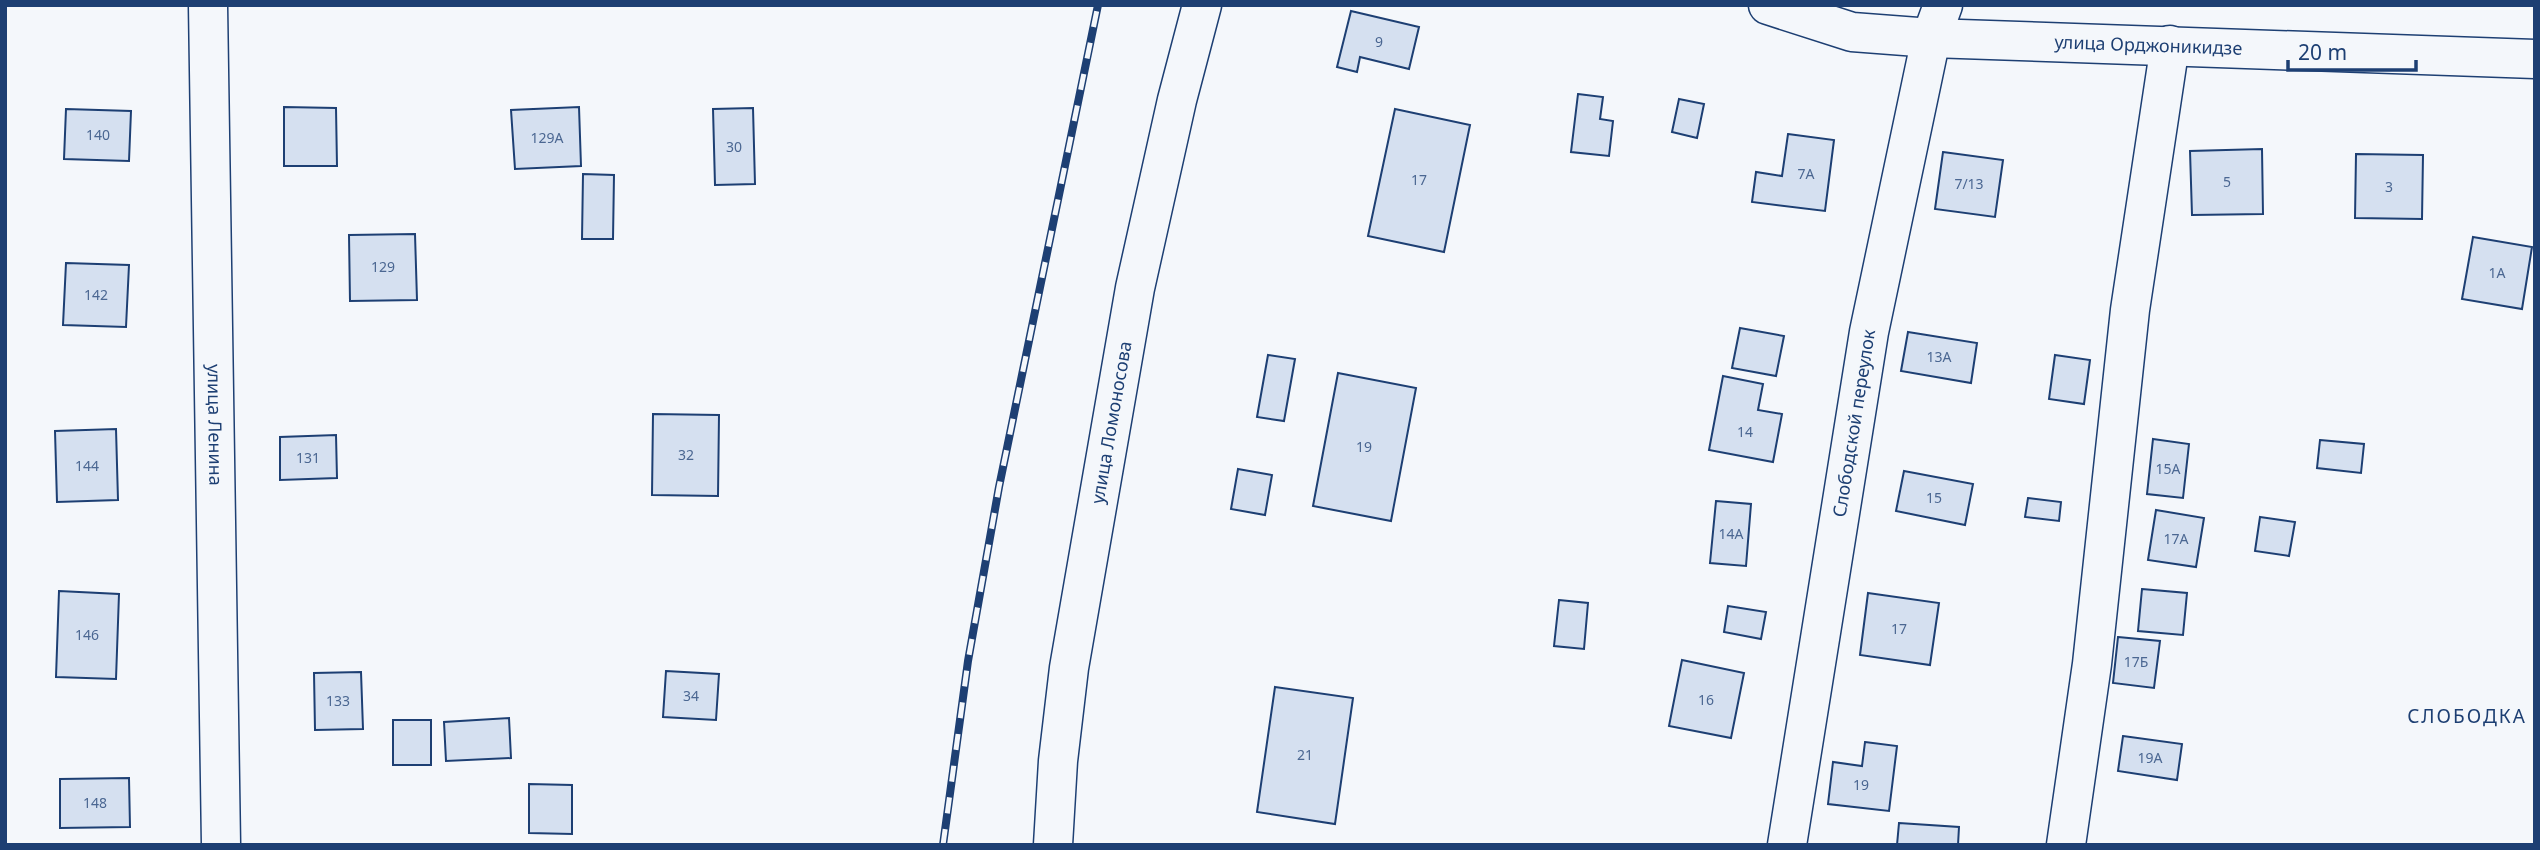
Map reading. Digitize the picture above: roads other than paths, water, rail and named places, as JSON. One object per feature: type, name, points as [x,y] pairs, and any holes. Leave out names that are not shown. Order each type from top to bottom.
[{"type":"street","name":"улица Ленина","points":[[208,5],[221,845]]},
{"type":"street","name":"улица Ломоносова","points":[[1053,845],[1058,761],[1069,668],[1135,288],[1177,100],[1202,5]]},
{"type":"street","name":"улица Орджоникидзе","points":[[1768,5],[1852,32],[1937,22],[2170,45],[2535,58]]},
{"type":"street","name":"Слободской переулок","points":[[1787,845],[1869,331],[1937,22]]},
{"type":"street","points":[[2066,845],[2092,664],[2130,310],[2170,45]]},
{"type":"railway","points":[[943,845],[968,661],[999,487],[1098,5]]},
{"type":"district","name":"СЛОБОДКА","points":[[2467,716]]}]
